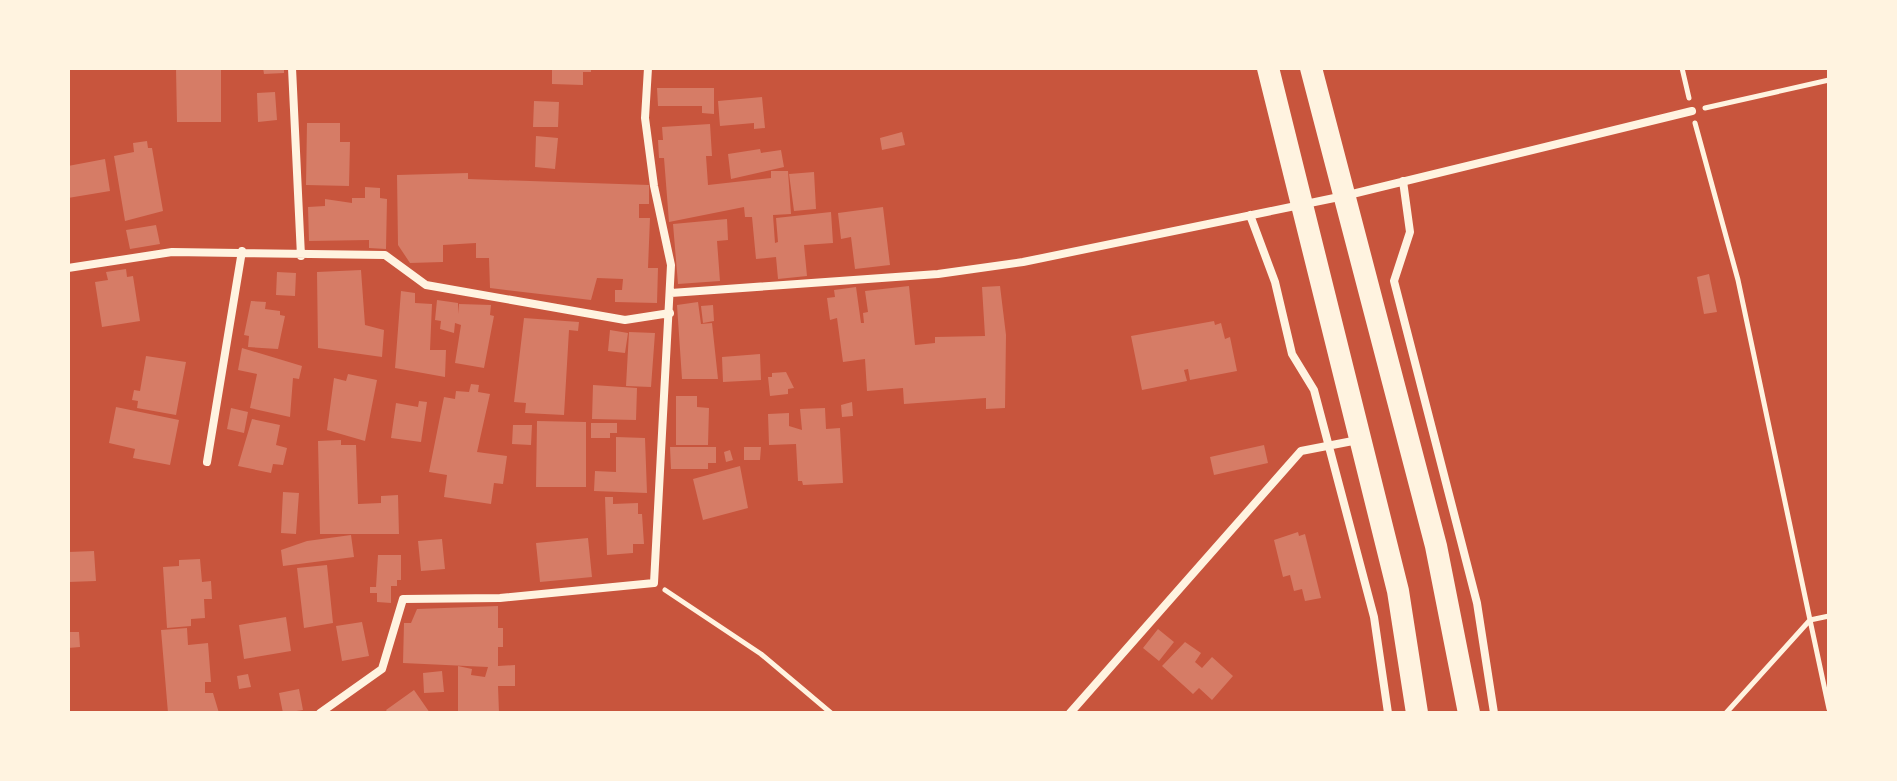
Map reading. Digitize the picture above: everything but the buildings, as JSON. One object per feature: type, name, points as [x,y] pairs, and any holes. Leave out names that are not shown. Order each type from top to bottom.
[{"type":"highway","points":[[1268,68],[1398,591],[1417,713]]},
{"type":"highway","points":[[1311,68],[1436,546],[1469,713]]},
{"type":"street","points":[[292,68],[301,256]]},
{"type":"street","points":[[320,713],[382,669],[403,599],[500,598],[654,583],[671,265],[654,186],[645,118],[648,68]]},
{"type":"street","points":[[671,293],[938,274],[1023,262],[1344,196],[1692,111]]},
{"type":"street","points":[[1403,181],[1410,232],[1394,281],[1477,603],[1494,713]]},
{"type":"street","points":[[1250,215],[1275,282],[1292,354],[1314,390],[1374,617],[1388,713]]},
{"type":"street","points":[[207,462],[242,251]]},
{"type":"street","points":[[68,268],[172,252],[385,255],[426,285],[625,320],[670,313]]},
{"type":"street","points":[[1070,713],[1301,451],[1361,440]]},
{"type":"path","points":[[1682,68],[1738,280],[1829,709]]},
{"type":"path","points":[[1692,111],[1829,80]]},
{"type":"path","points":[[654,583],[761,654],[831,713]]},
{"type":"path","points":[[1726,713],[1810,620],[1829,616]]}]
